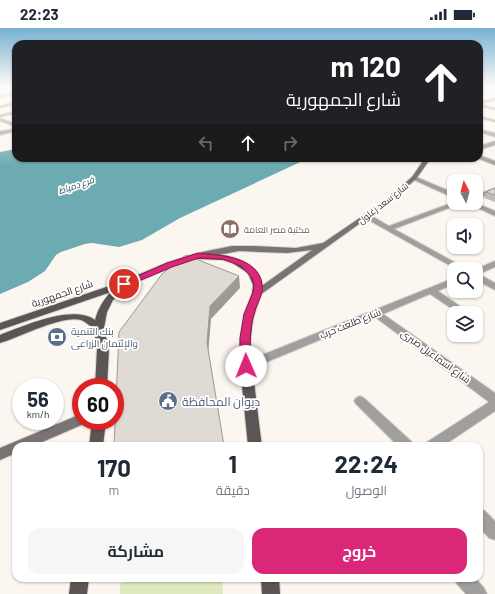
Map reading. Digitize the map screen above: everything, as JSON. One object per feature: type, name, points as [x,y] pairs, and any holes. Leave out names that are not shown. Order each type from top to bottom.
[{"type":"main road","name":"شارع سعد زغلول","points":[[257,293],[297,266],[330,241],[367,217],[414,178],[425,162]]},
{"type":"main road","name":"شارع سعد زغلول","points":[[198,256],[235,248],[295,251],[314,247],[330,241]]},
{"type":"main road","points":[[279,251],[293,256],[297,261],[297,266]]},
{"type":"main road","name":"شارع الجمهورية","points":[[0,327],[124,284],[169,265],[198,256],[223,257],[244,265],[256,278],[258,285],[257,293]]},
{"type":"main road","points":[[101,378],[102,349],[99,328],[102,312],[109,299],[124,284]]},
{"type":"main road","points":[[255,442],[246,366],[245,338],[249,314],[257,293]]},
{"type":"main road","points":[[0,339],[66,318],[80,317],[90,321],[99,328]]},
{"type":"main road","points":[[28,442],[72,423]]},
{"type":"main road","points":[[96,442],[98,430]]},
{"type":"main road","points":[[0,454],[12,449]]},
{"type":"main road","points":[[78,594],[80,582]]},
{"type":"main road","points":[[270,582],[272,594]]},
{"type":"street","points":[[483,116],[493,113]]},
{"type":"street","points":[[0,120],[12,114]]},
{"type":"street","points":[[486,115],[495,117]]},
{"type":"street","points":[[0,120],[12,117]]},
{"type":"street","points":[[483,118],[495,121]]},
{"type":"street","points":[[0,120],[12,125]]},
{"type":"street","points":[[0,132],[12,129]]},
{"type":"street","points":[[483,131],[495,135]]},
{"type":"street","points":[[483,147],[495,143]]},
{"type":"street","points":[[483,159],[495,163]]},
{"type":"street","points":[[414,178],[447,193]]},
{"type":"street","points":[[483,194],[495,190]]},
{"type":"street","points":[[389,228],[447,207]]},
{"type":"street","points":[[483,209],[495,214]]},
{"type":"street","points":[[367,217],[450,262]]},
{"type":"street","points":[[483,269],[495,264]]},
{"type":"street","points":[[483,280],[495,287]]},
{"type":"street","name":"شارع طلعت حرب","points":[[246,366],[447,284]]},
{"type":"street","points":[[430,290],[454,306]]},
{"type":"street","name":"شارع اسماعيل صبرى","points":[[376,313],[495,400]]},
{"type":"street","points":[[360,401],[403,442]]},
{"type":"street","points":[[438,442],[495,405]]},
{"type":"street","points":[[483,520],[495,532]]},
{"type":"street","points":[[468,582],[478,594]]},
{"type":"green space","points":[[222,582],[223,594],[120,594],[120,583]]},
{"type":"water","name":"فرع دمياط","points":[[12,150],[12,162],[300,162],[180,218],[142,240],[119,247],[92,243],[85,244],[61,252],[56,255],[45,271],[28,282],[0,294],[0,152]]},
{"type":"building","points":[[495,188],[495,195],[486,192]]},
{"type":"building","name":"ديوان المحافظة","points":[[186,255],[239,276],[210,306],[207,343],[223,442],[114,442],[115,430],[124,430],[124,378],[117,378],[119,332],[162,274]]},
{"type":"place","name":"مكتبة مصر العامة","points":[[230,229]]},
{"type":"place","name":"بنك التنمية والإئتمان الزراعى","points":[[57,337]]},
{"type":"place","name":"ديوان المحافظة","points":[[168,401]]},
{"type":"route","points":[[124,284],[169,265],[198,256],[223,257],[244,265],[256,278],[258,285],[257,293],[249,314],[245,338],[246,366]]}]
